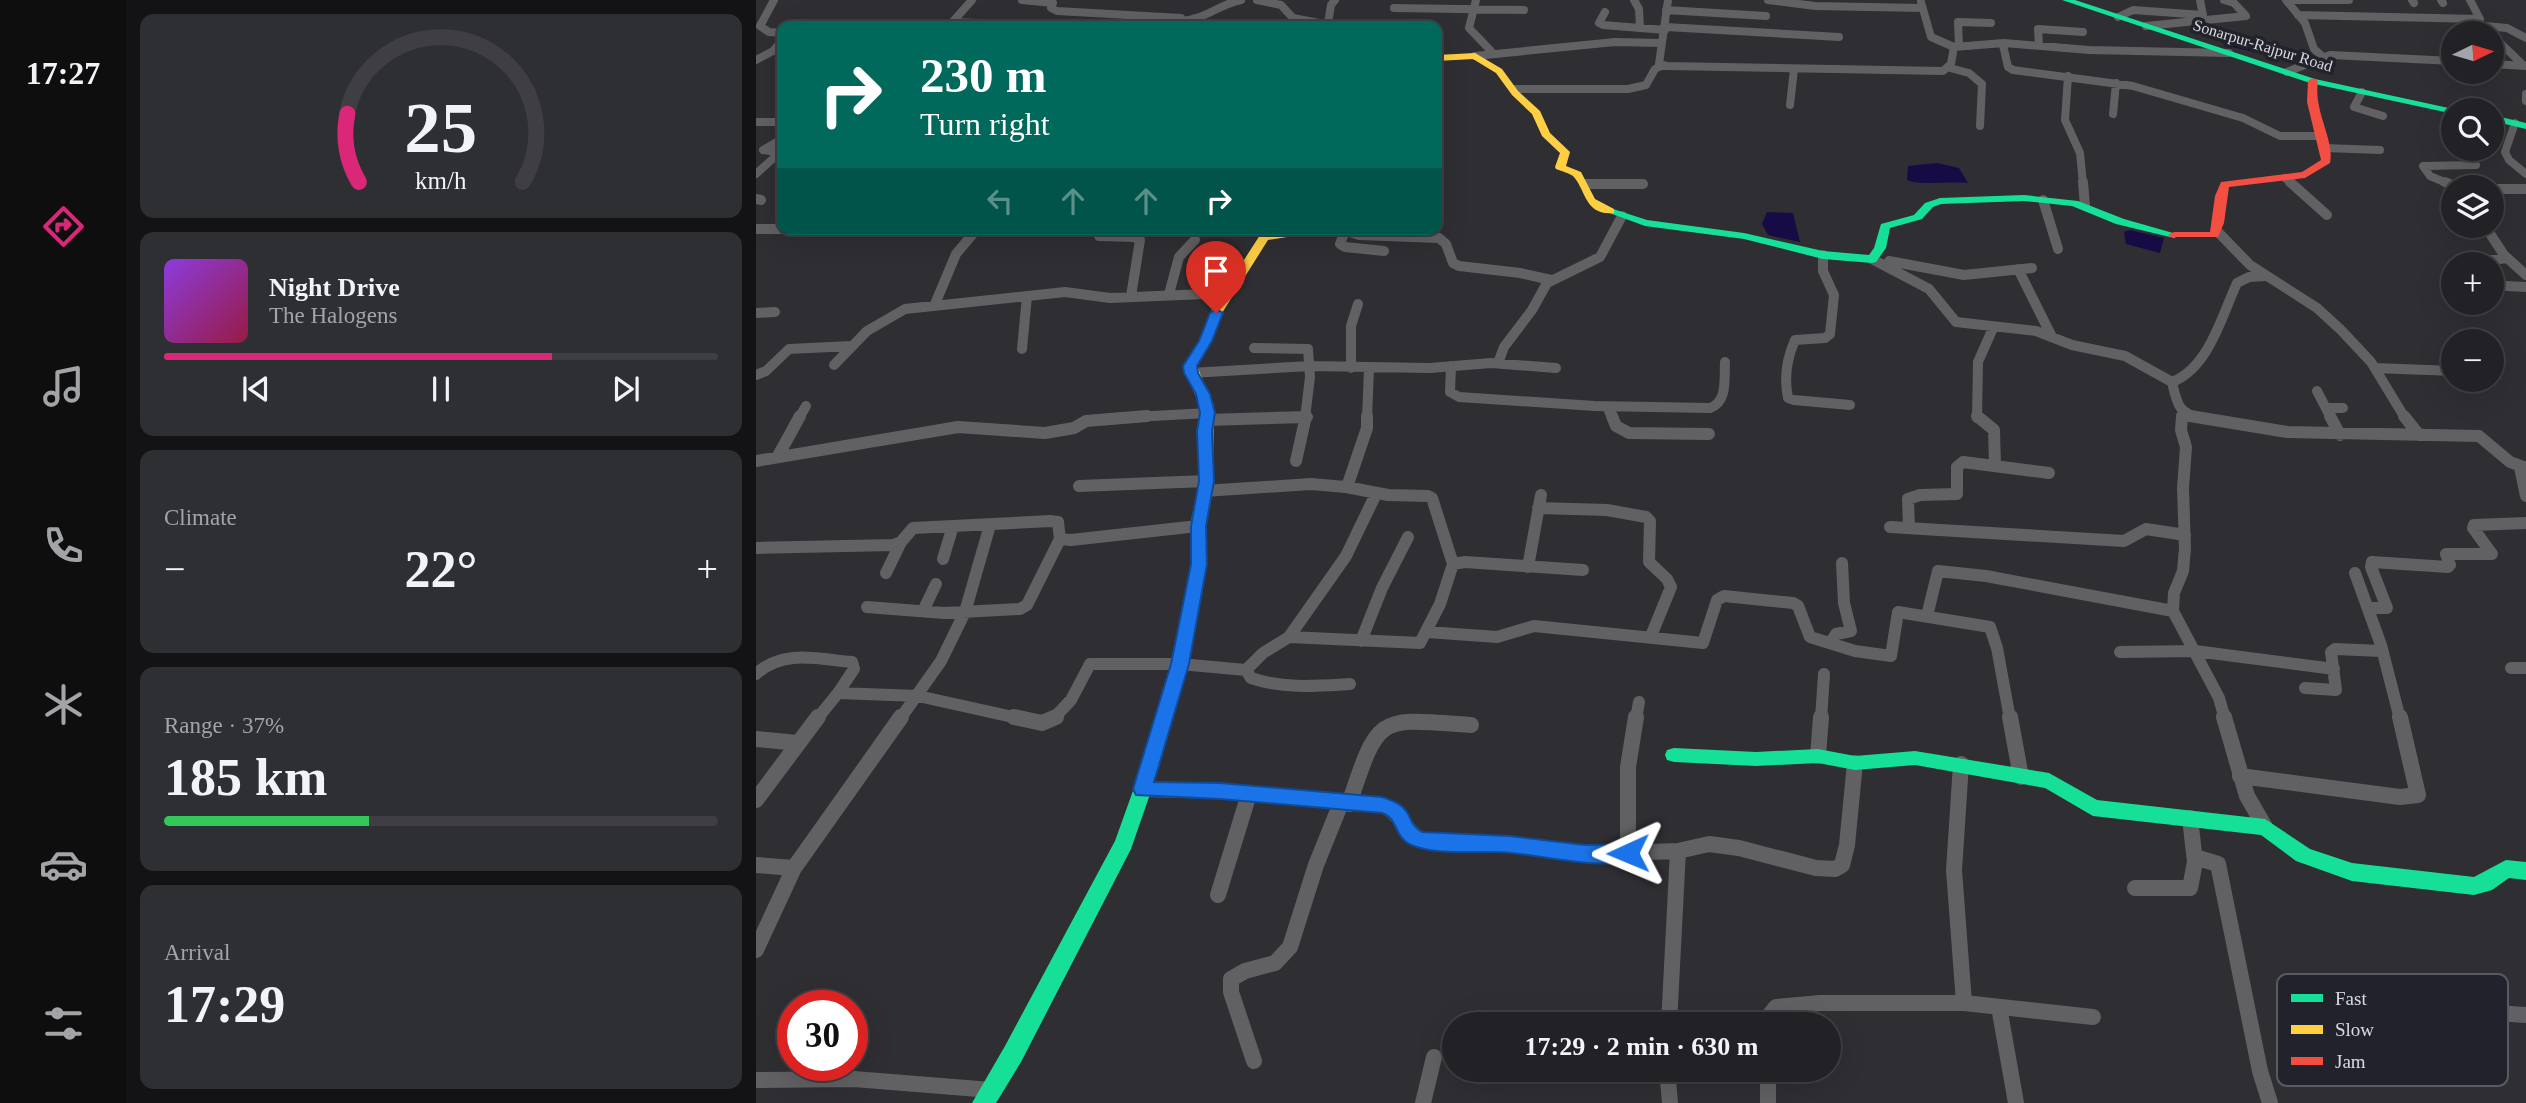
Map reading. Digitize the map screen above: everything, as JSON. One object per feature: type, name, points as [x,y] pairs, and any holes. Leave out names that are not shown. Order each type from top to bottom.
[{"type":"street","points":[[774,0],[760,26],[769,32],[777,33]]},
{"type":"street","points":[[954,21],[972,0]]},
{"type":"street","points":[[1022,0],[1053,3],[1051,8],[1057,11],[1176,16],[1181,18],[1179,21]]},
{"type":"street","points":[[1214,0],[1241,0]]},
{"type":"street","points":[[1257,0],[1281,5],[1293,18],[1312,21]]},
{"type":"street","points":[[1331,21],[1331,5],[1335,0]]},
{"type":"street","points":[[1476,0],[1469,28],[1491,51]]},
{"type":"street","points":[[1634,0],[1639,9],[1640,28]]},
{"type":"street","points":[[1663,65],[1659,64],[1668,0]]},
{"type":"street","points":[[1768,0],[1921,4],[1931,37],[1956,46],[2038,41],[2092,50],[2229,53]]},
{"type":"street","name":"Sonarpur-Rajpur Road","points":[[2066,0],[2313,80],[2441,108]]},
{"type":"street","points":[[2115,16],[2125,6],[2136,7],[2140,0]]},
{"type":"street","points":[[2115,16],[2133,10],[2203,15],[2200,0]]},
{"type":"street","points":[[2146,26],[2246,16],[2234,3],[2224,0]]},
{"type":"street","points":[[2288,0],[2349,0]]},
{"type":"street","points":[[2288,0],[2308,29],[2314,49],[2322,56]]},
{"type":"street","points":[[2298,15],[2480,19],[2470,0]]},
{"type":"street","points":[[1189,21],[1206,18],[1226,2]]},
{"type":"street","points":[[1394,8],[1524,10]]},
{"type":"street","points":[[1666,10],[1766,16]]},
{"type":"street","points":[[1605,12],[1600,24],[1839,37]]},
{"type":"street","points":[[1950,68],[1956,46],[1958,22],[1991,23]]},
{"type":"street","points":[[2038,41],[2040,28],[2083,32]]},
{"type":"street","points":[[2504,28],[2526,38]]},
{"type":"street","points":[[1442,58],[1475,56],[1491,51],[1549,50],[1623,40],[1661,43]]},
{"type":"street","points":[[2004,41],[2008,65],[2013,70],[2116,83],[2175,96],[2235,115],[2280,136],[2380,150]]},
{"type":"street","points":[[2504,46],[2525,66]]},
{"type":"street","points":[[756,60],[777,47]]},
{"type":"street","points":[[2287,72],[2322,56],[2344,54],[2441,60]]},
{"type":"street","points":[[1475,56],[1484,65],[1499,71],[1536,113],[1546,134],[1562,147],[1564,152],[1560,167],[1577,174],[1591,201],[1622,216],[1644,223],[1744,236],[1823,255],[1874,259],[1942,273],[1982,274],[2032,268]]},
{"type":"street","points":[[1514,89],[1628,89],[1646,85],[1655,69],[1663,65],[1943,71],[1950,68],[1969,73],[1982,84],[1980,127]]},
{"type":"street","points":[[2504,65],[2525,66]]},
{"type":"street","points":[[1790,105],[1794,69]]},
{"type":"street","points":[[2068,76],[2065,120],[2080,153],[2085,206]]},
{"type":"street","points":[[2313,80],[2309,90],[2326,161],[2322,167],[2285,178],[2225,184],[2218,200],[2218,232],[2240,256],[2265,276],[2317,308],[2375,368],[2404,417],[2419,435]]},
{"type":"street","points":[[2113,114],[2116,83]]},
{"type":"street","points":[[2362,92],[2354,107],[2383,116]]},
{"type":"street","points":[[2526,94],[2526,102]]},
{"type":"street","points":[[756,122],[777,122]]},
{"type":"street","points":[[2521,125],[2505,152],[2509,160],[2525,172]]},
{"type":"street","points":[[760,150],[777,142]]},
{"type":"street","points":[[756,174],[777,155],[776,152],[760,150]]},
{"type":"street","points":[[2441,180],[2430,176],[2423,166],[2476,165]]},
{"type":"street","points":[[2285,178],[2327,215]]},
{"type":"street","points":[[1584,184],[1643,184]]},
{"type":"street","points":[[2504,189],[2526,189]]},
{"type":"street","points":[[2043,200],[2059,249]]},
{"type":"street","points":[[1874,259],[1885,226],[1918,217],[1933,202],[2043,200],[2085,206],[2110,219],[2154,230],[2204,236],[2218,232]]},
{"type":"street","points":[[1498,363],[1503,347],[1528,316],[1544,286],[1551,280],[1600,257],[1622,216]]},
{"type":"street","points":[[756,229],[777,230]]},
{"type":"street","points":[[756,238],[768,230]]},
{"type":"street","points":[[935,304],[956,254],[972,235]]},
{"type":"street","points":[[756,1080],[854,1079],[987,1096],[1013,1054],[1063,955],[1112,870],[1143,789],[1180,664],[1199,564],[1198,526],[1205,486],[1207,417],[1203,394],[1190,366],[1264,235]]},
{"type":"street","points":[[1342,235],[1340,244],[1345,247],[1384,251]]},
{"type":"street","points":[[1420,235],[1444,240],[1453,263],[1459,266],[1520,272],[1551,280]]},
{"type":"street","points":[[1099,236],[1134,237],[1140,240],[1131,296]]},
{"type":"street","points":[[2493,238],[2507,258],[2526,275]]},
{"type":"street","points":[[1169,293],[1179,257],[1195,240]]},
{"type":"street","points":[[1823,255],[1819,265],[1834,295],[1830,334],[1825,338],[1795,340],[1788,368],[1786,393],[1788,398],[1794,400],[1850,405]]},
{"type":"street","points":[[1874,259],[1929,289],[1956,322],[1993,328],[2024,328],[2072,345],[2125,356],[2172,382],[2182,414],[2181,430],[2186,447],[2183,572],[2174,593],[2173,611],[2219,698],[2240,775],[2265,827],[2303,855],[2352,873],[2474,886],[2485,884],[2506,869],[2522,870],[2526,885]]},
{"type":"street","points":[[2018,269],[2052,337]]},
{"type":"street","points":[[2172,382],[2181,378],[2211,348],[2219,334],[2237,283],[2249,277],[2265,276]]},
{"type":"street","points":[[2505,286],[2526,287]]},
{"type":"street","points":[[834,365],[867,331],[905,309],[1065,292],[1101,298],[1169,293],[1230,293]]},
{"type":"street","points":[[1022,349],[1027,296]]},
{"type":"street","points":[[1351,368],[1351,326],[1358,304]]},
{"type":"street","points":[[756,313],[775,312]]},
{"type":"street","points":[[1993,328],[1991,340],[1978,359],[1978,384],[1974,405],[1977,419],[1994,430],[1995,464]]},
{"type":"street","points":[[756,375],[766,372],[789,349],[851,346]]},
{"type":"street","points":[[1254,348],[1304,346],[1308,349],[1310,366],[1307,416],[1296,461]]},
{"type":"street","points":[[1451,366],[1450,392],[1453,396],[1607,406],[1716,407],[1723,395],[1725,362]]},
{"type":"street","points":[[1191,373],[1310,366],[1369,369],[1498,363],[1556,368]]},
{"type":"street","points":[[2375,368],[2441,371]]},
{"type":"street","points":[[1347,487],[1367,428],[1369,369]]},
{"type":"street","points":[[2317,391],[2340,435]]},
{"type":"street","points":[[778,456],[806,406]]},
{"type":"street","points":[[1607,406],[1616,426],[1629,432],[1709,434]]},
{"type":"street","points":[[2326,408],[2343,408]]},
{"type":"street","points":[[2182,414],[2287,432],[2479,436],[2523,468],[2526,496]]},
{"type":"street","points":[[756,461],[958,427],[1045,433],[1074,428],[1086,421],[1100,419],[1307,416]]},
{"type":"street","points":[[1909,527],[1907,507],[1912,496],[1957,494],[1957,467],[1960,463],[1969,461],[2049,473]]},
{"type":"street","points":[[1079,486],[1347,487],[1376,494],[1427,495],[1432,498],[1453,565],[1427,632],[1420,643],[1289,636]]},
{"type":"street","points":[[1246,670],[1263,653],[1289,636],[1346,556],[1376,494]]},
{"type":"street","points":[[1528,567],[1539,501],[1646,517],[1650,522],[1649,561],[1654,568],[1667,576],[1671,587],[1651,636]]},
{"type":"street","points":[[867,607],[965,612],[1012,610],[1027,605],[1060,539],[1058,522],[1050,520],[913,528],[901,542],[886,573]]},
{"type":"street","points":[[2368,608],[2387,608],[2371,567],[2372,562],[2448,567],[2450,565],[2446,554],[2492,554],[2473,528],[2474,525],[2526,523]]},
{"type":"street","points":[[756,950],[794,868],[941,661],[965,612],[990,525]]},
{"type":"street","points":[[943,559],[953,526]]},
{"type":"street","points":[[1060,539],[1198,526]]},
{"type":"street","points":[[1890,527],[2124,541],[2146,529],[2185,535]]},
{"type":"street","points":[[1361,641],[1382,588],[1408,537]]},
{"type":"street","points":[[756,548],[879,546],[901,542]]},
{"type":"street","points":[[1453,565],[1465,562],[1583,570]]},
{"type":"street","points":[[1830,643],[1836,634],[1851,631],[1844,604],[1842,563]]},
{"type":"street","points":[[1927,616],[1938,571],[1986,576],[2173,611]]},
{"type":"street","points":[[2240,775],[2400,797],[2418,795],[2416,776],[2381,651],[2355,573]]},
{"type":"street","points":[[923,611],[936,584]]},
{"type":"street","points":[[1427,632],[1497,637],[1534,626],[1703,643],[1717,600],[1724,596],[1793,603],[1798,606],[1810,637],[1855,651],[1891,656],[1898,612],[1990,627],[1997,648],[2021,777]]},
{"type":"street","points":[[2305,688],[2336,690],[2331,652],[2335,649],[2381,651]]},
{"type":"street","points":[[2120,652],[2195,651],[2334,668]]},
{"type":"street","points":[[756,674],[771,660],[788,657],[852,662],[856,665],[838,694],[797,743],[756,800]]},
{"type":"street","points":[[838,694],[918,696],[1042,723],[1052,722],[1061,714],[1090,664],[1180,664],[1246,670]]},
{"type":"street","points":[[2511,668],[2526,668]]},
{"type":"street","points":[[1246,670],[1251,678],[1264,683],[1303,687],[1350,684]]},
{"type":"street","points":[[1818,756],[1824,674]]},
{"type":"street","points":[[1628,853],[1628,767],[1639,702]]},
{"type":"street","points":[[1254,1061],[1231,992],[1231,979],[1236,973],[1270,968],[1283,958],[1290,947],[1316,865],[1368,749],[1388,724],[1401,722],[1471,725]]},
{"type":"street","points":[[756,739],[797,743]]},
{"type":"street","points":[[1674,755],[1756,759],[1818,756],[1855,763],[1914,758],[2049,781],[2066,787],[2083,803],[2093,808],[2265,827]]},
{"type":"street","points":[[1143,789],[1249,794],[1394,809],[1404,820],[1405,830],[1411,837],[1421,841],[1510,844],[1585,854],[1678,851],[1709,844],[1739,848],[1816,868],[1835,869],[1842,864],[1847,845],[1855,763]]},
{"type":"street","points":[[1961,764],[1954,870],[1964,1003]]},
{"type":"street","points":[[1218,895],[1249,794]]},
{"type":"street","points":[[2135,888],[2190,888],[2194,880],[2194,857],[2190,818]]},
{"type":"street","points":[[1670,1012],[1678,851]]},
{"type":"street","points":[[2194,857],[2218,864],[2260,1071],[2270,1103]]},
{"type":"street","points":[[756,865],[794,868]]},
{"type":"street","points":[[1772,1012],[1776,1007],[1820,1003],[1964,1003],[2093,1017]]},
{"type":"street","points":[[1998,1007],[2016,1103]]},
{"type":"street","points":[[2508,1014],[2526,1015]]},
{"type":"street","points":[[1423,1103],[1434,1057]]},
{"type":"street","points":[[1668,1082],[1670,1103]]},
{"type":"street","points":[[1768,1082],[1768,1103]]},
{"type":"shaded area","points":[[2237,36],[2253,38],[2258,43],[2280,45],[2276,49],[2281,50],[2267,55],[2228,46],[2229,40]]},
{"type":"shaded area","points":[[1937,163],[1959,168],[1968,183],[1919,183],[1907,180],[1908,166]]},
{"type":"shaded area","points":[[1767,212],[1793,213],[1800,242],[1768,235],[1762,224]]},
{"type":"shaded area","points":[[2130,230],[2164,238],[2160,253],[2126,244],[2124,232]]},
{"type":"traffic: fast","points":[[2066,0],[2313,81],[2441,108]]},
{"type":"traffic: fast","points":[[2504,121],[2526,126]]},
{"type":"traffic: fast","points":[[1610,211],[1645,223],[1744,236],[1823,255],[1872,259],[1880,248],[1885,226],[1918,217],[1929,205],[1940,201],[2024,198],[2074,203],[2120,222],[2174,235]]},
{"type":"traffic: fast","points":[[983,1103],[1013,1054],[1124,843],[1148,774],[1180,664],[1199,564],[1198,526],[1206,481],[1207,405],[1199,388]]},
{"type":"traffic: fast","points":[[1674,755],[1756,759],[1818,756],[1855,763],[1915,758],[2049,781],[2093,808],[2265,827],[2303,855],[2352,872],[2474,886],[2485,884],[2506,869],[2526,871]]},
{"type":"traffic: slow","points":[[1442,58],[1475,56],[1499,71],[1515,93],[1536,113],[1546,134],[1565,152],[1560,167],[1577,174],[1591,201],[1610,211]]},
{"type":"traffic: slow","points":[[1199,388],[1190,366],[1206,341],[1216,313],[1264,237],[1278,235]]},
{"type":"traffic: jam","points":[[2174,235],[2214,235],[2219,223],[2220,196],[2225,184],[2305,175],[2326,161],[2313,112],[2313,81]]},
{"type":"route","points":[[1216,313],[1206,341],[1190,366],[1203,394],[1208,413],[1204,452],[1206,481],[1198,526],[1199,564],[1180,664],[1143,789],[1220,791],[1382,805],[1394,809],[1404,820],[1405,830],[1411,837],[1421,841],[1510,844],[1585,854],[1628,853]]}]
